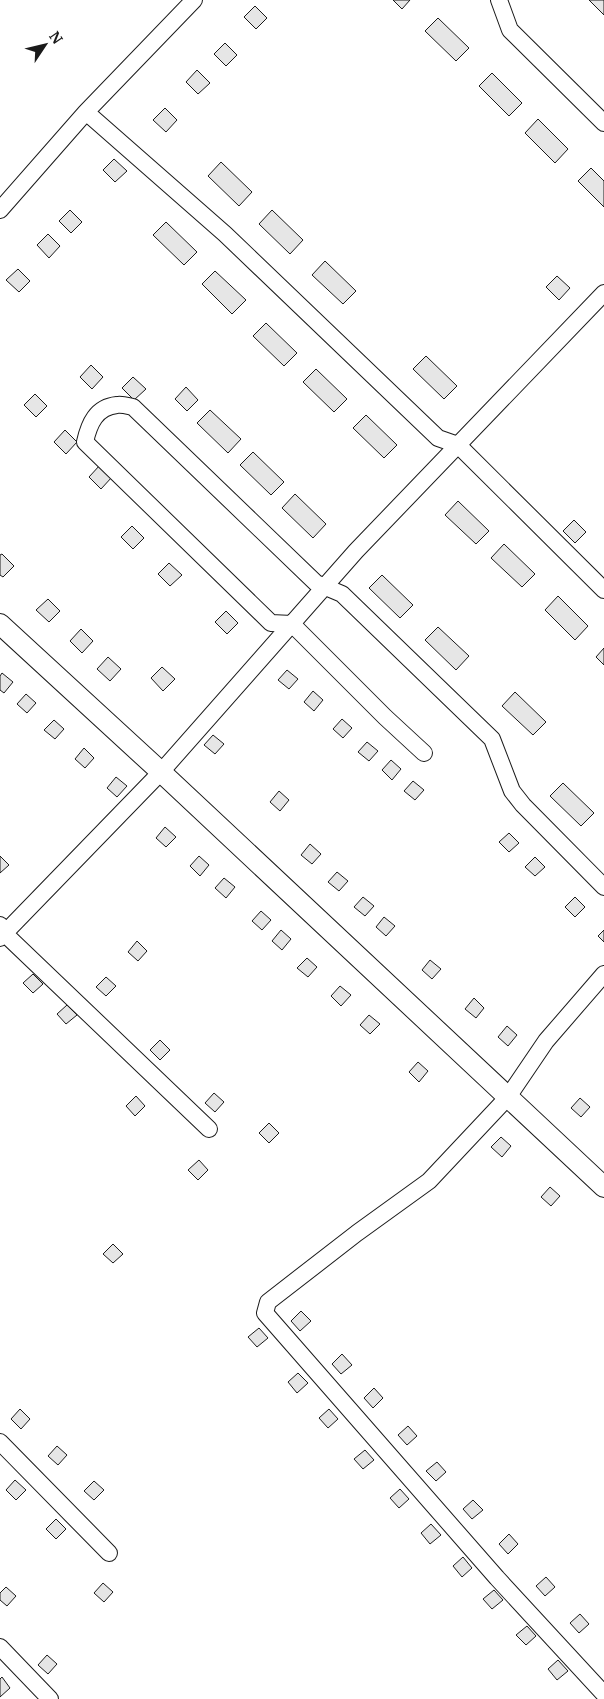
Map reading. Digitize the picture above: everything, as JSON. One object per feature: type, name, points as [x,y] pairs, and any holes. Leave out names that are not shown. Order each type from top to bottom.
[{"type":"main road","points":[[0,624],[161,772],[604,1187]]},
{"type":"street","points":[[0,210],[86,112],[194,0]]},
{"type":"street","points":[[499,0],[510,30],[604,123]]},
{"type":"street","points":[[86,112],[225,234],[438,438],[458,445],[604,590]]},
{"type":"street","points":[[209,1129],[1,932],[161,772],[356,551],[604,293]]},
{"type":"street","points":[[424,753],[385,717],[292,624],[271,623],[85,442],[88,426],[98,412],[116,405],[133,407],[316,583],[342,594],[492,739],[512,791],[523,805],[604,887]]},
{"type":"street","points":[[604,974],[546,1041],[508,1097],[429,1181],[357,1233],[268,1302],[265,1312],[497,1578],[604,1694]]},
{"type":"street","points":[[0,1442],[109,1552]]},
{"type":"street","points":[[0,1647],[50,1699]]},
{"type":"building","points":[[393,0],[410,0],[402,9]]},
{"type":"building","points":[[589,0],[604,0],[604,15]]},
{"type":"building","points":[[255,6],[267,18],[256,29],[244,17]]},
{"type":"building","points":[[438,18],[469,48],[456,61],[425,31]]},
{"type":"building","points":[[225,43],[237,55],[226,66],[214,54]]},
{"type":"building","points":[[197,70],[210,83],[198,94],[186,82]]},
{"type":"building","points":[[492,73],[522,103],[509,116],[479,86]]},
{"type":"building","points":[[165,108],[177,120],[166,132],[153,120]]},
{"type":"building","points":[[538,119],[568,149],[555,163],[525,133]]},
{"type":"building","points":[[114,159],[127,171],[115,182],[103,170]]},
{"type":"building","points":[[221,162],[252,192],[239,206],[208,176]]},
{"type":"building","points":[[591,168],[604,181],[604,207],[578,181]]},
{"type":"building","points":[[70,210],[82,222],[71,233],[59,221]]},
{"type":"building","points":[[272,210],[303,240],[290,254],[259,224]]},
{"type":"building","points":[[166,222],[197,252],[184,265],[153,235]]},
{"type":"building","points":[[48,234],[60,246],[49,258],[37,245]]},
{"type":"building","points":[[325,261],[356,291],[343,304],[312,275]]},
{"type":"building","points":[[18,269],[30,281],[19,292],[6,280]]},
{"type":"building","points":[[215,271],[246,300],[232,314],[202,284]]},
{"type":"building","points":[[557,276],[570,288],[559,300],[546,287]]},
{"type":"building","points":[[266,323],[297,353],[284,366],[253,336]]},
{"type":"building","points":[[426,356],[457,386],[444,399],[413,369]]},
{"type":"building","points":[[91,365],[103,377],[92,389],[80,377]]},
{"type":"building","points":[[316,369],[347,399],[334,412],[303,382]]},
{"type":"building","points":[[133,377],[146,389],[134,400],[122,388]]},
{"type":"building","points":[[186,387],[198,400],[187,411],[175,399]]},
{"type":"building","points":[[35,394],[47,406],[36,417],[24,405]]},
{"type":"building","points":[[210,410],[241,439],[228,453],[197,423]]},
{"type":"building","points":[[366,415],[397,445],[384,458],[353,428]]},
{"type":"building","points":[[65,430],[77,442],[66,454],[54,442]]},
{"type":"building","points":[[253,452],[284,482],[271,495],[240,465]]},
{"type":"building","points":[[100,465],[112,477],[101,489],[89,477]]},
{"type":"building","points":[[295,494],[326,524],[313,538],[282,508]]},
{"type":"building","points":[[458,501],[489,531],[476,544],[445,515]]},
{"type":"building","points":[[574,520],[586,532],[575,543],[563,531]]},
{"type":"building","points":[[132,526],[144,538],[133,549],[121,537]]},
{"type":"building","points":[[504,544],[535,574],[522,587],[491,558]]},
{"type":"building","points":[[2,554],[14,566],[3,577],[0,575],[0,555]]},
{"type":"building","points":[[169,563],[182,575],[170,586],[158,574]]},
{"type":"building","points":[[382,575],[413,605],[400,618],[369,588]]},
{"type":"building","points":[[558,596],[588,626],[575,640],[545,610]]},
{"type":"building","points":[[48,599],[60,611],[49,622],[36,610]]},
{"type":"building","points":[[226,611],[238,623],[227,634],[215,622]]},
{"type":"building","points":[[438,627],[469,656],[456,670],[425,640]]},
{"type":"building","points":[[81,629],[93,641],[82,653],[70,641]]},
{"type":"building","points":[[604,648],[604,665],[596,657]]},
{"type":"building","points":[[108,657],[121,669],[110,681],[97,669]]},
{"type":"building","points":[[162,667],[175,679],[163,691],[151,678]]},
{"type":"building","points":[[287,670],[298,679],[289,689],[278,680]]},
{"type":"building","points":[[2,673],[13,682],[4,693],[0,690],[0,676]]},
{"type":"building","points":[[313,691],[323,700],[314,711],[304,702]]},
{"type":"building","points":[[515,692],[546,722],[533,735],[502,706]]},
{"type":"building","points":[[26,694],[36,703],[27,713],[17,704]]},
{"type":"building","points":[[342,719],[352,728],[343,738],[333,729]]},
{"type":"building","points":[[54,720],[64,729],[55,739],[44,730]]},
{"type":"building","points":[[213,735],[224,744],[215,754],[204,745]]},
{"type":"building","points":[[367,742],[378,751],[369,761],[358,752]]},
{"type":"building","points":[[84,748],[94,758],[85,768],[75,759]]},
{"type":"building","points":[[391,760],[401,769],[392,780],[382,770]]},
{"type":"building","points":[[116,777],[127,786],[117,797],[107,788]]},
{"type":"building","points":[[413,781],[424,790],[415,800],[404,791]]},
{"type":"building","points":[[563,783],[594,813],[581,826],[550,796]]},
{"type":"building","points":[[279,791],[289,800],[280,811],[270,802]]},
{"type":"building","points":[[165,827],[176,837],[166,847],[156,838]]},
{"type":"building","points":[[509,833],[519,843],[509,852],[499,842]]},
{"type":"building","points":[[310,844],[321,854],[312,864],[301,855]]},
{"type":"building","points":[[0,856],[9,865],[0,873]]},
{"type":"building","points":[[199,856],[209,865],[200,876],[190,866]]},
{"type":"building","points":[[535,857],[545,867],[535,876],[525,867]]},
{"type":"building","points":[[337,872],[348,881],[339,891],[328,882]]},
{"type":"building","points":[[224,878],[235,887],[226,898],[215,888]]},
{"type":"building","points":[[363,897],[374,906],[365,916],[354,907]]},
{"type":"building","points":[[575,897],[585,907],[575,917],[565,907]]},
{"type":"building","points":[[261,911],[271,920],[262,930],[252,921]]},
{"type":"building","points":[[384,917],[395,926],[386,936],[376,927]]},
{"type":"building","points":[[281,930],[291,939],[282,950],[272,941]]},
{"type":"building","points":[[604,930],[604,942],[598,936]]},
{"type":"building","points":[[137,941],[147,951],[138,961],[128,952]]},
{"type":"building","points":[[307,958],[317,967],[308,977],[297,968]]},
{"type":"building","points":[[430,960],[441,969],[432,979],[422,970]]},
{"type":"building","points":[[33,974],[43,984],[33,993],[23,983]]},
{"type":"building","points":[[106,977],[116,986],[106,996],[96,987]]},
{"type":"building","points":[[340,986],[351,995],[341,1006],[331,996]]},
{"type":"building","points":[[474,998],[484,1008],[476,1018],[465,1009]]},
{"type":"building","points":[[67,1005],[77,1015],[66,1024],[57,1014]]},
{"type":"building","points":[[369,1015],[380,1024],[370,1034],[360,1025]]},
{"type":"building","points":[[507,1026],[517,1035],[508,1046],[498,1037]]},
{"type":"building","points":[[160,1040],[170,1050],[160,1060],[150,1050]]},
{"type":"building","points":[[418,1062],[428,1071],[419,1082],[409,1072]]},
{"type":"building","points":[[214,1093],[224,1102],[215,1112],[205,1103]]},
{"type":"building","points":[[136,1096],[145,1106],[135,1116],[126,1106]]},
{"type":"building","points":[[580,1098],[590,1107],[581,1117],[571,1108]]},
{"type":"building","points":[[269,1123],[279,1133],[269,1143],[259,1133]]},
{"type":"building","points":[[501,1137],[511,1146],[502,1157],[491,1147]]},
{"type":"building","points":[[199,1160],[208,1170],[198,1180],[188,1170]]},
{"type":"building","points":[[550,1187],[560,1196],[551,1206],[541,1197]]},
{"type":"building","points":[[113,1244],[123,1254],[113,1263],[103,1254]]},
{"type":"building","points":[[301,1311],[311,1321],[300,1331],[291,1321]]},
{"type":"building","points":[[259,1328],[268,1338],[257,1347],[248,1337]]},
{"type":"building","points":[[342,1354],[352,1365],[341,1374],[332,1364]]},
{"type":"building","points":[[298,1373],[308,1383],[297,1393],[288,1382]]},
{"type":"building","points":[[374,1388],[383,1398],[373,1408],[364,1398]]},
{"type":"building","points":[[20,1409],[30,1419],[21,1429],[11,1419]]},
{"type":"building","points":[[329,1409],[338,1419],[328,1428],[319,1418]]},
{"type":"building","points":[[408,1426],[417,1436],[407,1445],[398,1435]]},
{"type":"building","points":[[57,1446],[67,1455],[58,1465],[48,1456]]},
{"type":"building","points":[[365,1450],[374,1460],[363,1469],[354,1459]]},
{"type":"building","points":[[437,1462],[446,1472],[436,1481],[426,1471]]},
{"type":"building","points":[[15,1480],[26,1490],[16,1500],[6,1490]]},
{"type":"building","points":[[94,1481],[104,1490],[94,1500],[84,1491]]},
{"type":"building","points":[[400,1489],[409,1499],[399,1508],[390,1498]]},
{"type":"building","points":[[473,1500],[483,1510],[472,1519],[463,1509]]},
{"type":"building","points":[[56,1519],[66,1529],[56,1539],[46,1529]]},
{"type":"building","points":[[431,1524],[441,1535],[430,1544],[421,1533]]},
{"type":"building","points":[[509,1534],[518,1544],[508,1554],[499,1544]]},
{"type":"building","points":[[463,1557],[472,1568],[462,1577],[453,1566]]},
{"type":"building","points":[[546,1577],[555,1587],[545,1596],[536,1586]]},
{"type":"building","points":[[103,1583],[113,1592],[104,1602],[94,1593]]},
{"type":"building","points":[[6,1587],[16,1596],[7,1606],[0,1600],[0,1593]]},
{"type":"building","points":[[494,1590],[503,1600],[492,1609],[483,1599]]},
{"type":"building","points":[[580,1614],[589,1624],[579,1633],[570,1623]]},
{"type":"building","points":[[527,1626],[536,1636],[526,1645],[516,1635]]},
{"type":"building","points":[[47,1655],[57,1664],[48,1674],[38,1665]]},
{"type":"building","points":[[558,1660],[568,1671],[557,1680],[548,1669]]},
{"type":"building","points":[[2,1677],[10,1688],[0,1697],[0,1679]]}]
